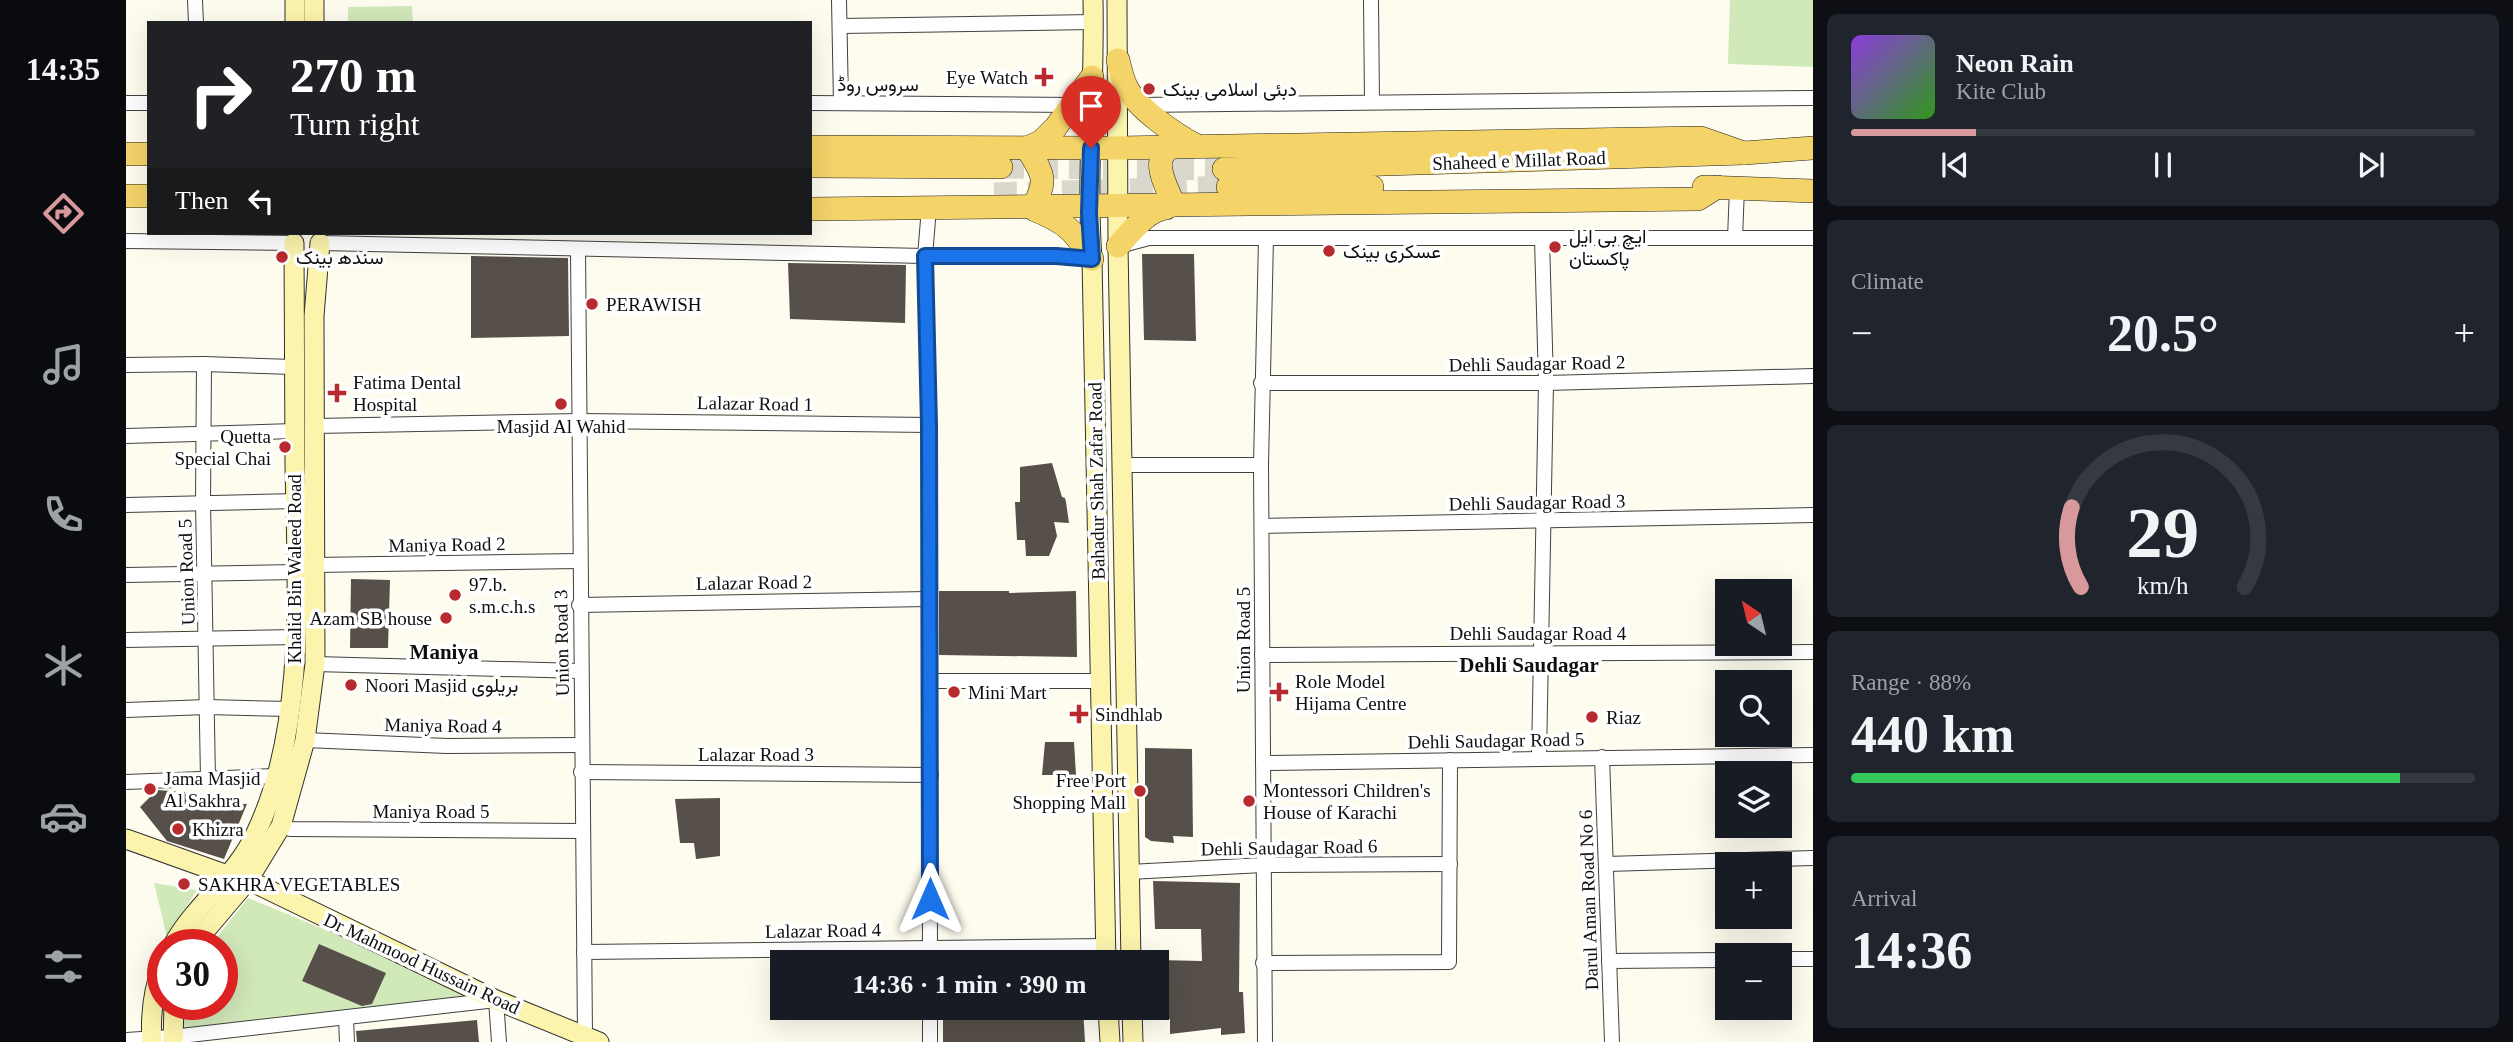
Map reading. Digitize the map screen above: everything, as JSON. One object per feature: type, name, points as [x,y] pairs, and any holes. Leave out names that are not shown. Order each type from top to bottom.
[{"type":"main road","points":[[295,0],[295,21]]},
{"type":"main road","points":[[314,0],[314,21]]},
{"type":"main road","name":"Bahadur Shah Zafar Road","points":[[1093,0],[1090,206],[1105,950]]},
{"type":"main road","name":"Bahadur Shah Zafar Road","points":[[1117,0],[1118,246],[1131,950]]},
{"type":"main road","points":[[1118,60],[1126,87],[1142,105],[1182,138],[1197,146]]},
{"type":"main road","points":[[1027,148],[1042,141],[1056,127],[1092,78]]},
{"type":"main road","points":[[812,147],[1118,148],[1700,138],[1744,153]]},
{"type":"main road","points":[[1173,146],[1163,153],[1160,164],[1178,205]]},
{"type":"main road","points":[[1027,148],[1043,180],[1042,191],[1030,207]]},
{"type":"main road","name":"Shaheed e Millat Road","points":[[1812,192],[1727,187],[1226,178],[1813,148]]},
{"type":"main road","points":[[126,154],[147,154]]},
{"type":"main road","points":[[812,166],[1001,167]]},
{"type":"main road","points":[[812,209],[1699,199],[1727,187]]},
{"type":"main road","points":[[812,194],[994,194]]},
{"type":"main road","points":[[126,196],[147,196]]},
{"type":"main road","points":[[1118,246],[1140,222],[1159,209],[1178,205]]},
{"type":"main road","points":[[1030,207],[1064,223],[1079,238],[1092,259]]},
{"type":"main road","points":[[288,238],[326,238]]},
{"type":"main road","name":"Khalid Bin Waleed Road","points":[[183,929],[256,834],[276,776],[290,709],[297,637],[294,317],[288,238]]},
{"type":"main road","name":"Khalid Bin Waleed Road","points":[[206,929],[248,880],[281,825],[305,740],[316,664],[314,316],[326,238]]},
{"type":"main road","points":[[294,317],[314,316]]},
{"type":"main road","points":[[126,839],[227,875]]},
{"type":"main road","name":"Dr Mahmood Hussain Road","points":[[248,880],[496,1000],[592,1039]]},
{"type":"main road","points":[[151,1020],[152,1040]]},
{"type":"main road","points":[[173,1039],[174,1020]]},
{"type":"main road","points":[[1109,1020],[1110,1042]]},
{"type":"main road","points":[[1132,1020],[1133,1042]]},
{"type":"street","points":[[195,0],[196,21]]},
{"type":"street","points":[[839,0],[841,103]]},
{"type":"street","points":[[1371,0],[1373,102]]},
{"type":"street","points":[[841,26],[1093,22]]},
{"type":"street","points":[[1118,105],[1813,98]]},
{"type":"street","points":[[126,103],[147,103]]},
{"type":"street","name":"سروس روڈ","points":[[812,103],[1071,105]]},
{"type":"street","points":[[1727,187],[1735,239]]},
{"type":"street","points":[[929,208],[925,256],[929,425],[930,950]]},
{"type":"street","points":[[126,241],[288,238]]},
{"type":"street","points":[[326,238],[578,250],[1056,256],[1092,259]]},
{"type":"street","points":[[1118,246],[1149,238],[1813,238]]},
{"type":"street","name":"Union Road 5","points":[[1265,1042],[1261,383],[1266,238]]},
{"type":"street","points":[[1539,758],[1546,383],[1542,239]]},
{"type":"street","name":"Union Road 3","points":[[578,250],[584,953],[592,1039]]},
{"type":"street","name":"Union Road 5","points":[[204,364],[203,502],[208,779]]},
{"type":"street","points":[[126,365],[294,367]]},
{"type":"street","name":"Dehli Saudagar Road 2","points":[[1261,383],[1546,383],[1813,376]]},
{"type":"street","name":"Lalazar Road 1","points":[[315,426],[580,421],[929,425]]},
{"type":"street","points":[[126,436],[294,431]]},
{"type":"street","points":[[1123,465],[1261,465]]},
{"type":"street","points":[[126,505],[296,501]]},
{"type":"street","name":"Dehli Saudagar Road 3","points":[[1262,526],[1813,515]]},
{"type":"street","name":"Maniya Road 2","points":[[314,565],[579,561]]},
{"type":"street","points":[[126,575],[296,572]]},
{"type":"street","name":"Lalazar Road 2","points":[[579,605],[929,599]]},
{"type":"street","points":[[126,640],[297,637]]},
{"type":"street","name":"Dehli Saudagar Road 4","points":[[1262,655],[1813,652]]},
{"type":"street","points":[[316,664],[580,671]]},
{"type":"street","points":[[929,681],[1100,681]]},
{"type":"street","points":[[126,710],[290,709]]},
{"type":"street","name":"Maniya Road 4","points":[[305,740],[447,746],[581,746]]},
{"type":"street","name":"Dehli Saudagar Road 5","points":[[1263,762],[1813,755]]},
{"type":"street","name":"Darul Aman Road No 6","points":[[1602,757],[1612,1042]]},
{"type":"street","points":[[1264,963],[1449,962],[1450,760]]},
{"type":"street","name":"Lalazar Road 3","points":[[582,772],[930,775]]},
{"type":"street","points":[[126,782],[276,776]]},
{"type":"street","name":"Maniya Road 5","points":[[281,825],[291,830],[582,831]]},
{"type":"street","points":[[1606,864],[1813,858]]},
{"type":"street","name":"Dehli Saudagar Road 6","points":[[1129,872],[1263,865],[1450,864]]},
{"type":"street","name":"Lalazar Road 4","points":[[584,953],[770,954]]},
{"type":"street","points":[[1792,959],[1813,959]]},
{"type":"street","points":[[1609,961],[1715,960]]},
{"type":"street","points":[[126,1040],[173,1039],[496,1000],[499,1042]]},
{"type":"street","points":[[346,1018],[347,1042]]},
{"type":"street","points":[[930,1020],[930,1042]]},
{"type":"green space","points":[[1730,0],[1813,0],[1813,67],[1728,64]]},
{"type":"green space","points":[[412,6],[413,21],[348,21],[348,7]]},
{"type":"green space","points":[[154,883],[197,890],[172,929],[165,929]]},
{"type":"green space","points":[[248,898],[496,1000],[182,1037],[182,1020],[238,1020],[238,929],[224,929]]},
{"type":"building","points":[[1142,254],[1194,254],[1196,341],[1144,340]]},
{"type":"building","points":[[471,256],[568,258],[569,336],[471,338]]},
{"type":"building","points":[[788,263],[906,265],[905,323],[790,319]]},
{"type":"building","points":[[1052,463],[1062,497],[1065,498],[1069,523],[1054,522],[1057,536],[1049,556],[1026,556],[1025,540],[1017,540],[1015,502],[1020,502],[1020,467]]},
{"type":"building","points":[[351,579],[390,580],[388,648],[350,648]]},
{"type":"building","points":[[939,591],[1076,591],[1077,657],[939,655]]},
{"type":"building","points":[[1045,742],[1074,742],[1076,775],[1042,775]]},
{"type":"building","points":[[1145,748],[1192,749],[1193,837],[1173,836],[1174,843],[1151,841],[1145,837]]},
{"type":"building","points":[[157,790],[185,792],[187,802],[247,804],[224,859],[167,841],[140,807]]},
{"type":"building","points":[[720,798],[720,856],[696,859],[694,843],[680,843],[675,799]]},
{"type":"building","points":[[1153,881],[1240,883],[1239,992],[1243,992],[1245,1033],[1221,1035],[1221,1028],[1170,1034],[1169,960],[1202,961],[1201,929],[1155,929]]},
{"type":"building","points":[[319,944],[386,973],[372,1004],[362,1006],[302,981]]},
{"type":"building","points":[[477,1020],[479,1042],[357,1042],[356,1031]]},
{"type":"building","points":[[943,1020],[1084,1020],[1085,1042],[943,1042]]},
{"type":"tunnel","points":[[1001,167],[1224,169]]},
{"type":"tunnel","points":[[994,194],[1228,187]]},
{"type":"place","name":"Eye Watch","points":[[1044,77]]},
{"type":"place","name":"دبئی اسلامی بینک","points":[[1149,89]]},
{"type":"place","name":"ایچ بی ایل پاکستان","points":[[1555,247]]},
{"type":"place","name":"عسکری بینک","points":[[1329,251]]},
{"type":"place","name":"سندھ بینک","points":[[282,257]]},
{"type":"place","name":"PERAWISH","points":[[592,304]]},
{"type":"place","name":"Fatima Dental Hospital","points":[[337,393]]},
{"type":"place","name":"Masjid Al Wahid","points":[[561,404]]},
{"type":"place","name":"Quetta Special Chai","points":[[285,447]]},
{"type":"place","name":"97.b. s.m.c.h.s","points":[[455,595]]},
{"type":"place","name":"Azam SB house","points":[[446,618]]},
{"type":"place","name":"Noori Masjid بریلوی","points":[[351,685]]},
{"type":"place","name":"Mini Mart","points":[[954,692]]},
{"type":"place","name":"Role Model Hijama Centre","points":[[1279,692]]},
{"type":"place","name":"Sindhlab","points":[[1079,714]]},
{"type":"place","name":"Riaz","points":[[1592,717]]},
{"type":"place","name":"Jama Masjid Al Sakhra","points":[[150,789]]},
{"type":"place","name":"Free Port Shopping Mall","points":[[1140,791]]},
{"type":"place","name":"Montessori Children's House of Karachi","points":[[1249,801]]},
{"type":"place","name":"Khizra","points":[[178,829]]},
{"type":"place","name":"SAKHRA VEGETABLES","points":[[184,884]]},
{"type":"district","name":"Maniya","points":[[444,652]]},
{"type":"district","name":"Dehli Saudagar","points":[[1529,665]]},
{"type":"route","points":[[930,899],[929,425],[925,256],[1056,256],[1092,259],[1089,213],[1091,148]]}]
